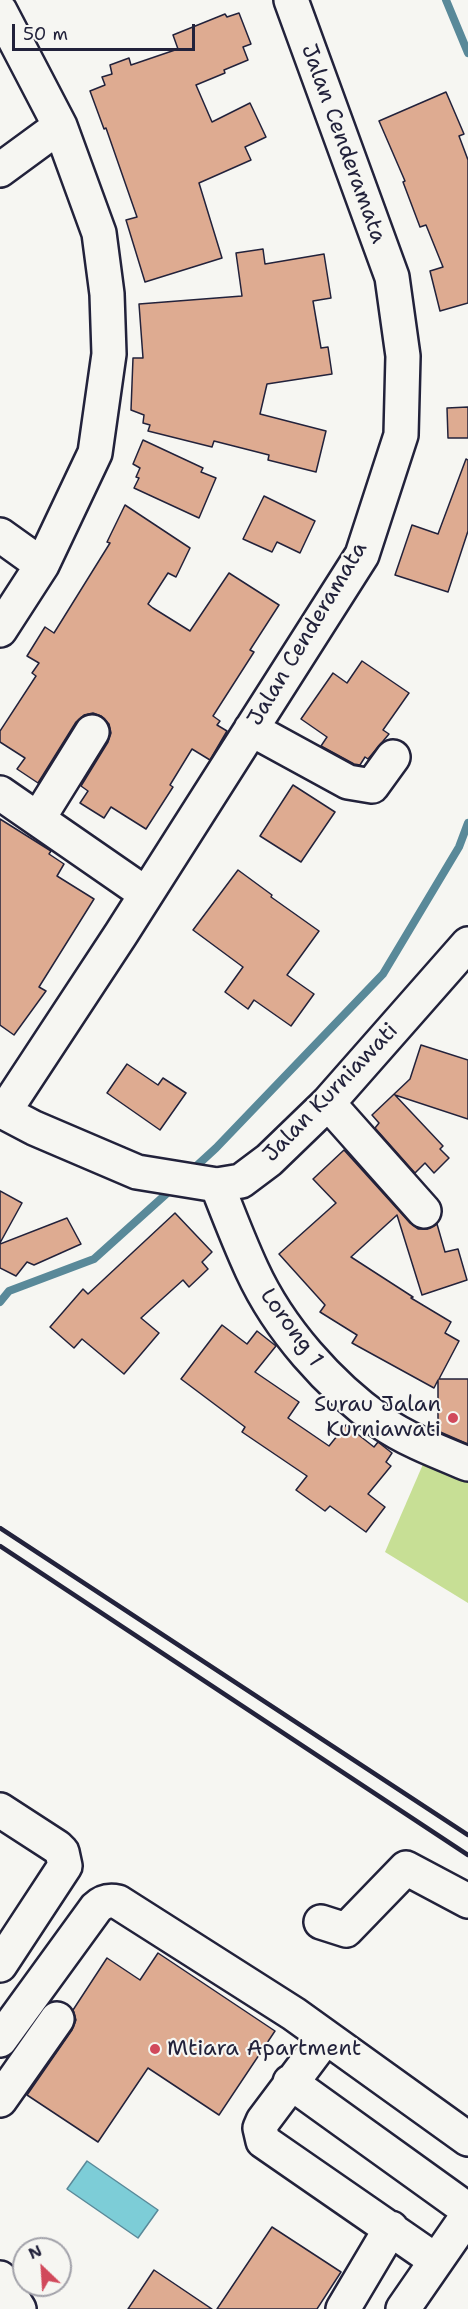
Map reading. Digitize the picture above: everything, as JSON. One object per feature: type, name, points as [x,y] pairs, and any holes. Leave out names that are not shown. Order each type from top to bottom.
[{"type":"street","name":"Jalan Cenderamata","points":[[2,1111],[146,894],[362,555],[401,435],[403,356],[392,277],[291,0]]},
{"type":"street","points":[[0,630],[42,565],[95,453],[109,354],[108,294],[99,233],[60,126],[2,21]]},
{"type":"street","points":[[0,170],[60,126]]},
{"type":"street","points":[[0,535],[42,565]]},
{"type":"street","points":[[251,729],[348,782],[372,786],[393,757]]},
{"type":"street","points":[[38,819],[92,732]]},
{"type":"street","points":[[0,793],[146,894]]},
{"type":"street","name":"Jalan Kurniawati","points":[[2,1111],[34,1128],[137,1172],[210,1184],[241,1181],[260,1167],[328,1103],[468,944]]},
{"type":"street","points":[[328,1103],[424,1211]]},
{"type":"street","name":"Lorong 1","points":[[210,1184],[252,1271],[274,1309],[309,1357],[334,1383],[382,1423],[454,1458]]},
{"type":"street","points":[[0,1810],[57,1847],[62,1852],[65,1866],[0,1965]]},
{"type":"street","points":[[321,1922],[346,1930],[406,1868],[468,1901]]},
{"type":"street","points":[[0,2040],[96,1908],[106,1901],[118,1902],[326,2037],[468,2139]]},
{"type":"street","points":[[0,2100],[57,2019]]},
{"type":"street","points":[[326,2037],[290,2082],[263,2121],[260,2128],[263,2141],[435,2260]]},
{"type":"street","points":[[290,2082],[468,2210]]},
{"type":"street","points":[[403,2309],[468,2215]]},
{"type":"street","points":[[343,2309],[391,2228]]},
{"type":"street","points":[[0,2278],[19,2309]]},
{"type":"green space","points":[[427,1455],[468,1473],[468,1603],[385,1552]]},
{"type":"water","points":[[87,2161],[158,2210],[138,2238],[67,2189]]},
{"type":"building","points":[[239,13],[251,44],[243,47],[248,60],[196,85],[212,122],[250,103],[266,137],[245,147],[251,160],[199,183],[222,258],[145,282],[126,220],[137,217],[106,128],[104,129],[90,91],[105,85],[102,77],[112,74],[110,65],[129,58],[131,65],[178,49],[173,35],[225,14],[227,17]]},
{"type":"building","points":[[446,92],[464,134],[459,136],[468,160],[468,303],[440,311],[430,271],[443,267],[426,225],[420,227],[403,182],[405,181],[379,121]]},
{"type":"building","points":[[263,249],[265,264],[324,254],[331,298],[313,301],[321,348],[328,347],[332,374],[267,384],[260,414],[326,431],[316,472],[268,460],[269,455],[214,441],[212,447],[148,431],[150,425],[143,423],[144,415],[131,410],[133,358],[143,358],[139,304],[242,296],[236,253]]},
{"type":"building","points":[[468,407],[468,438],[448,438],[447,408]]},
{"type":"building","points":[[143,440],[203,468],[201,472],[216,478],[199,518],[134,488],[139,478],[136,477],[140,468],[133,464]]},
{"type":"building","points":[[466,459],[468,460],[468,531],[448,592],[395,575],[412,525],[438,534]]},
{"type":"building","points":[[264,496],[315,521],[300,553],[277,542],[272,552],[243,539]]},
{"type":"building","points":[[125,505],[190,548],[176,577],[168,573],[148,604],[153,608],[190,631],[229,573],[279,605],[250,650],[254,652],[213,716],[220,721],[217,725],[227,731],[210,760],[192,749],[170,785],[173,787],[146,829],[111,807],[104,818],[80,803],[88,791],[81,786],[108,742],[111,733],[109,724],[101,716],[93,713],[84,715],[76,722],[38,783],[17,769],[25,758],[0,742],[0,731],[36,676],[32,673],[39,663],[27,656],[45,627],[54,633],[110,543],[107,542]]},
{"type":"building","points":[[362,661],[409,693],[383,730],[389,734],[368,759],[365,757],[360,765],[321,746],[327,737],[301,719],[333,673],[347,683]]},
{"type":"building","points":[[293,785],[335,812],[301,862],[260,836]]},
{"type":"building","points":[[0,819],[51,851],[49,854],[64,864],[57,876],[94,899],[39,987],[46,991],[14,1035],[0,1025]]},
{"type":"building","points":[[238,870],[319,931],[287,975],[314,994],[291,1026],[254,1000],[248,1009],[225,992],[243,967],[193,930]]},
{"type":"building","points":[[421,1045],[468,1060],[468,1119],[395,1095],[443,1146],[440,1149],[449,1158],[434,1173],[425,1163],[415,1173],[375,1128],[379,1123],[372,1115],[410,1079]]},
{"type":"building","points":[[127,1064],[158,1085],[163,1078],[186,1093],[160,1130],[107,1093]]},
{"type":"building","points":[[344,1150],[410,1223],[418,1229],[427,1229],[437,1224],[445,1252],[458,1249],[467,1280],[422,1295],[397,1215],[351,1257],[451,1322],[445,1333],[459,1341],[439,1379],[468,1379],[468,1444],[438,1431],[438,1380],[434,1388],[352,1343],[357,1335],[320,1312],[325,1305],[279,1254],[336,1203],[313,1179]]},
{"type":"building","points":[[0,1191],[22,1203],[0,1243]]},
{"type":"building","points":[[175,1213],[212,1252],[202,1262],[208,1269],[189,1287],[183,1280],[141,1318],[159,1333],[124,1374],[82,1339],[74,1348],[50,1327],[83,1289],[88,1294]]},
{"type":"building","points":[[67,1218],[81,1244],[34,1265],[27,1262],[16,1276],[0,1268],[0,1244]]},
{"type":"building","points":[[222,1325],[247,1344],[257,1331],[276,1346],[255,1372],[299,1402],[288,1418],[329,1446],[346,1425],[374,1447],[378,1442],[392,1453],[386,1462],[391,1466],[368,1494],[385,1507],[366,1532],[330,1506],[325,1511],[296,1490],[307,1476],[242,1432],[245,1427],[181,1379]]},
{"type":"building","name":"Mtiara Apartment","points":[[158,1953],[275,2031],[219,2115],[148,2068],[98,2142],[27,2095],[72,2030],[76,2020],[73,2010],[107,1958],[140,1980]]},
{"type":"building","points":[[272,2227],[341,2272],[317,2309],[217,2309]]},
{"type":"building","points":[[154,2270],[212,2309],[128,2309]]},
{"type":"waterway","points":[[446,0],[468,53]]},
{"type":"waterway","points":[[191,1171],[216,1148],[383,974],[459,847],[468,823]]},
{"type":"waterway","points":[[0,1302],[9,1291],[94,1259],[174,1187]]},
{"type":"railway","points":[[0,1528],[468,1835]]},
{"type":"railway","points":[[0,1546],[468,1855]]},
{"type":"place","name":"Surau Jalan Kurniawati","points":[[453,1418]]},
{"type":"place","name":"Mtiara Apartment","points":[[155,2049]]}]
